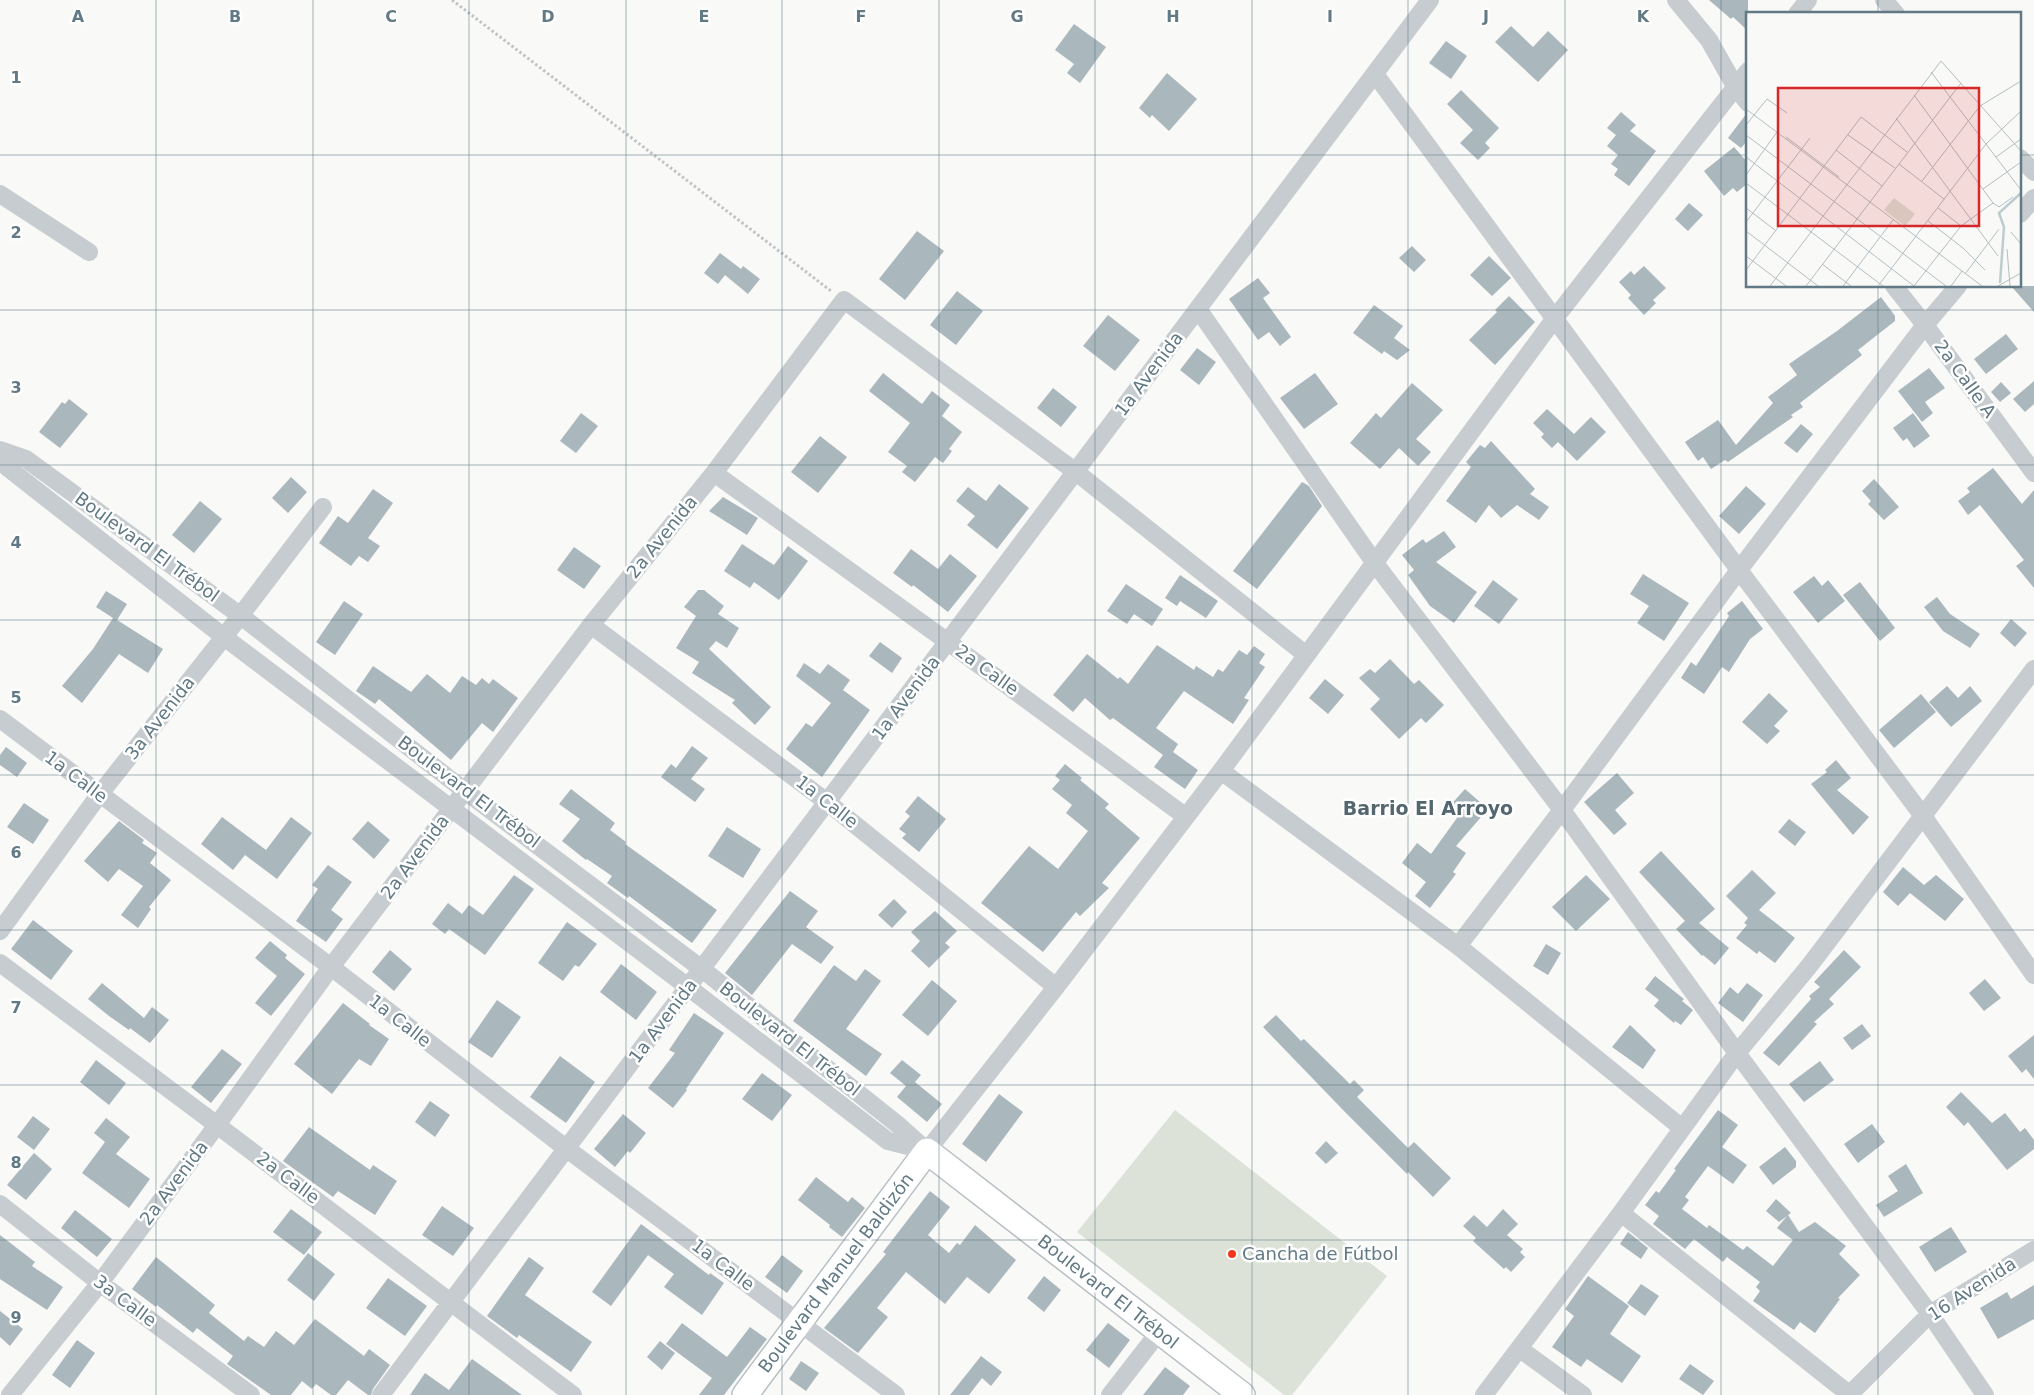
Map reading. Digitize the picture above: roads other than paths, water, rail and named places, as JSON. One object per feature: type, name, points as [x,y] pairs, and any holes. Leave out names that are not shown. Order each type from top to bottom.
[{"type":"main road","name":"Boulevard Manuel Baldizón","points":[[745,1395],[927,1151]]},
{"type":"main road","name":"Boulevard El Trébol","points":[[927,1151],[1242,1395]]},
{"type":"street","name":"1a Avenida","points":[[381,1395],[1430,0]]},
{"type":"street","points":[[1676,0],[1709,40],[1735,86],[1746,100]]},
{"type":"street","points":[[1799,12],[1808,0]]},
{"type":"street","points":[[1884,0],[1894,12]]},
{"type":"street","points":[[927,1151],[1056,988],[1221,771],[1305,654],[1555,318],[1746,73]]},
{"type":"street","points":[[1375,74],[1738,570],[1923,816],[2034,975]]},
{"type":"street","points":[[2022,160],[2034,172]]},
{"type":"street","points":[[0,194],[89,252]]},
{"type":"street","points":[[2022,212],[2034,198]]},
{"type":"street","name":"2a Calle A","points":[[1896,288],[2034,473]]},
{"type":"street","points":[[1458,946],[1562,810],[1738,570],[1925,325],[1956,288]]},
{"type":"street","name":"2a Avenida","points":[[10,1395],[100,1283],[218,1125],[330,968],[591,625],[714,473],[844,300],[1076,472]]},
{"type":"street","points":[[1198,309],[1374,562],[1562,810],[1737,1053],[1930,1314],[1985,1395]]},
{"type":"street","name":"Boulevard El Trébol","points":[[0,450],[26,459],[241,616],[466,791],[702,969],[897,1124],[927,1151]]},
{"type":"street","name":"Boulevard El Trébol","points":[[0,459],[8,468],[224,637],[688,987],[888,1141],[927,1151]]},
{"type":"street","points":[[1076,472],[1305,654]]},
{"type":"street","name":"2a Calle","points":[[714,473],[1186,816]]},
{"type":"street","name":"3a Avenida","points":[[0,931],[99,795],[241,616],[323,507]]},
{"type":"street","name":"1a Calle","points":[[591,625],[827,802],[1056,988]]},
{"type":"street","points":[[1484,1395],[1520,1349],[1737,1053],[1810,965],[2034,669]]},
{"type":"street","name":"1a Calle","points":[[0,719],[567,1150],[800,1322]]},
{"type":"street","points":[[1221,771],[1458,946],[1682,1128]]},
{"type":"street","name":"2a Calle","points":[[0,963],[218,1125],[574,1395]]},
{"type":"street","name":"3a Calle","points":[[0,1204],[100,1283],[251,1395]]},
{"type":"street","points":[[1621,1212],[1849,1395]]},
{"type":"street","name":"16 Avenida","points":[[1849,1395],[1930,1314],[2034,1250]]},
{"type":"street","points":[[800,1322],[896,1395]]},
{"type":"street","points":[[1110,1395],[1159,1332]]},
{"type":"street","points":[[1520,1349],[1583,1395]]},
{"type":"place","name":"Cancha de Fútbol","points":[[1232,1254]]},
{"type":"district","name":"Barrio El Arroyo","points":[[1428,808]]}]
